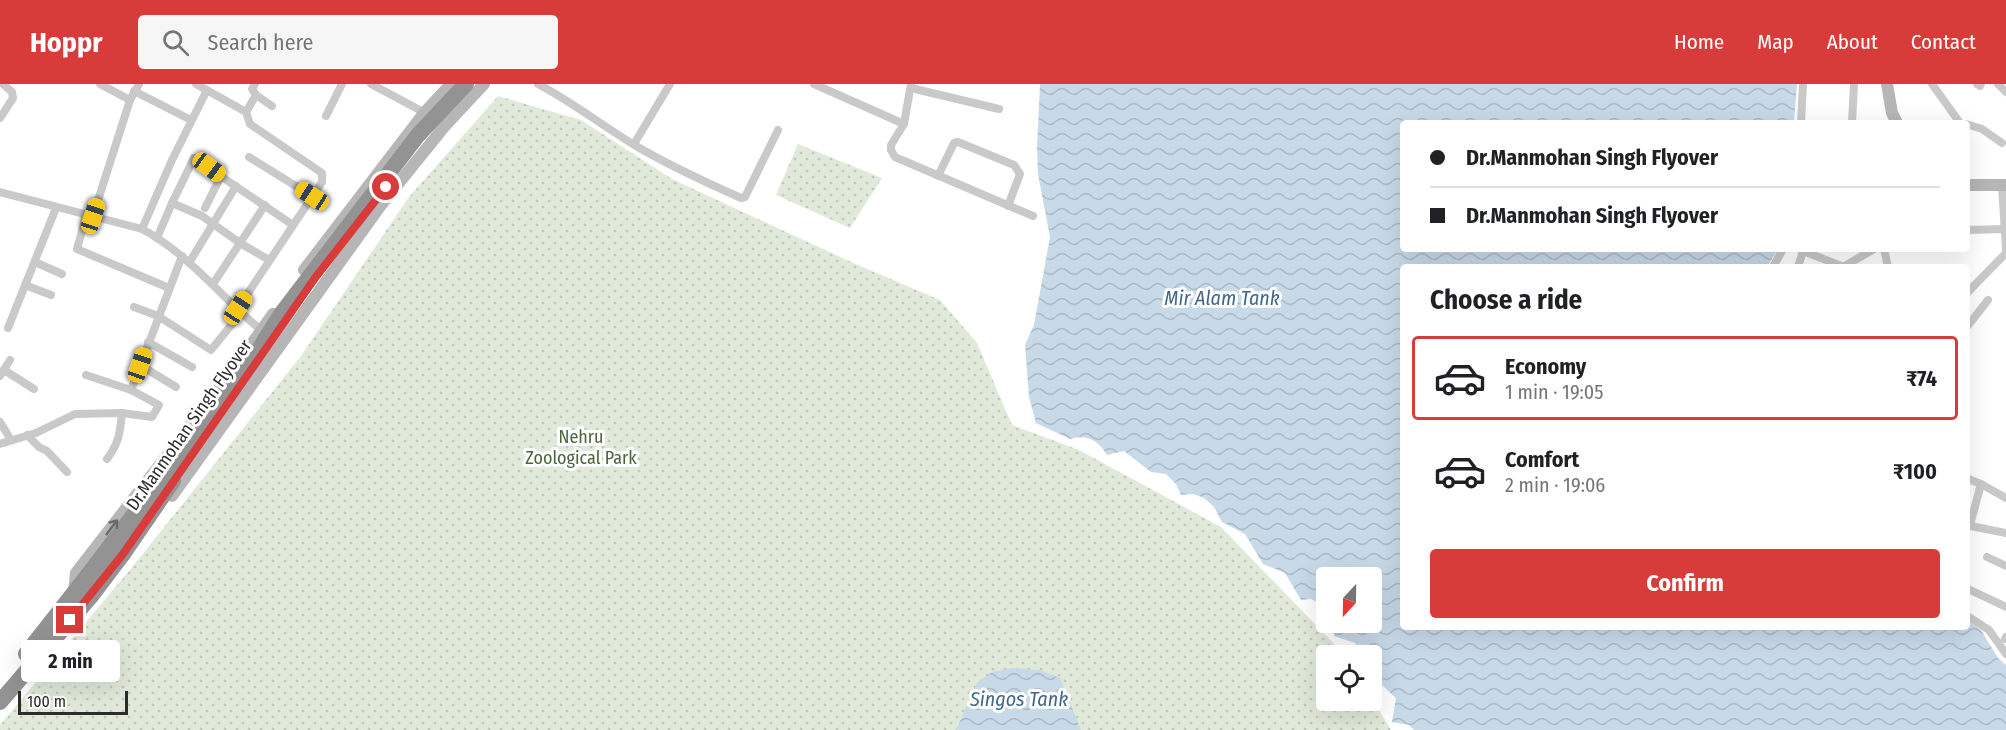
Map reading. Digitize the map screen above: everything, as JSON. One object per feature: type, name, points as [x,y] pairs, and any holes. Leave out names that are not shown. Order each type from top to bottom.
[{"type":"highway","name":"Dr.Manmohan Singh Flyover","points":[[0,684],[34,646],[74,594],[258,351],[281,314],[418,135],[466,84]]},
{"type":"highway","name":"Dr.Manmohan Singh Flyover","points":[[0,702],[92,595],[123,554],[315,278],[443,114],[474,84]]},
{"type":"main road","points":[[74,594],[76,573],[228,377],[327,240],[425,112],[451,84]]},
{"type":"main road","points":[[70,620],[83,616],[97,601],[381,205],[444,127],[484,84]]},
{"type":"main road","points":[[1887,84],[1893,120]]},
{"type":"main road","points":[[1970,185],[2004,185]]},
{"type":"main road","points":[[228,377],[249,388]]},
{"type":"street","points":[[0,118],[13,98],[12,92],[3,84]]},
{"type":"street","points":[[100,84],[134,92],[191,120]]},
{"type":"street","points":[[196,84],[246,112]]},
{"type":"street","points":[[326,116],[342,84]]},
{"type":"street","points":[[371,84],[425,112],[444,127]]},
{"type":"street","points":[[538,84],[670,165],[743,198],[778,130]]},
{"type":"street","points":[[634,144],[669,84]]},
{"type":"street","points":[[814,84],[904,124]]},
{"type":"street","points":[[1801,120],[1803,84]]},
{"type":"street","points":[[1852,120],[1854,84]]},
{"type":"street","points":[[1932,84],[1960,120]]},
{"type":"street","points":[[1998,84],[2006,92]]},
{"type":"street","points":[[999,109],[911,86],[904,124],[891,145],[892,153],[895,157],[1033,216]]},
{"type":"street","points":[[134,307],[158,316],[211,350],[239,310],[321,182],[322,173],[250,124],[246,112],[252,88],[272,106]]},
{"type":"street","points":[[142,230],[191,120],[207,90]]},
{"type":"street","points":[[134,92],[77,249],[169,288]]},
{"type":"street","points":[[1970,125],[1982,129],[2002,143]]},
{"type":"street","points":[[938,176],[954,142],[1014,165],[1020,174],[1008,206]]},
{"type":"street","points":[[249,157],[312,196]]},
{"type":"street","points":[[157,238],[194,158],[292,225]]},
{"type":"street","points":[[205,208],[221,176]]},
{"type":"street","points":[[1970,290],[2006,251],[2004,185]]},
{"type":"street","points":[[189,263],[212,222],[237,186]]},
{"type":"street","points":[[0,192],[142,230],[182,256],[261,330]]},
{"type":"street","points":[[172,203],[202,216],[269,260]]},
{"type":"street","points":[[213,284],[265,205]]},
{"type":"street","points":[[8,328],[56,208]]},
{"type":"street","points":[[1970,230],[2005,229]]},
{"type":"street","points":[[1806,252],[1836,264]]},
{"type":"street","points":[[1849,264],[1869,252]]},
{"type":"street","points":[[131,390],[182,256]]},
{"type":"street","points":[[35,262],[62,274]]},
{"type":"street","points":[[25,285],[51,295]]},
{"type":"street","points":[[1970,323],[1988,300]]},
{"type":"street","points":[[148,342],[192,367]]},
{"type":"street","points":[[10,360],[2,373],[34,389]]},
{"type":"street","points":[[140,365],[176,387]]},
{"type":"street","points":[[0,444],[36,433],[75,414],[122,413],[152,417],[159,405],[131,390],[86,375]]},
{"type":"street","points":[[107,459],[119,440],[122,413]]},
{"type":"street","points":[[0,422],[10,440]]},
{"type":"street","points":[[27,435],[39,447],[47,451],[67,472]]},
{"type":"street","points":[[1970,479],[1981,483],[2006,498]]},
{"type":"street","points":[[1970,519],[1981,483]]},
{"type":"street","points":[[1970,525],[2006,533]]},
{"type":"street","points":[[1987,557],[2006,566]]},
{"type":"street","points":[[1970,590],[2006,607]]},
{"type":"street","points":[[1970,618],[1989,630],[2006,654]]},
{"type":"green space","name":"Nehru Zoological Park","points":[[498,96],[581,120],[672,179],[851,262],[940,300],[977,343],[1012,425],[1079,450],[1221,527],[1316,625],[1316,633],[1324,633],[1335,645],[1316,645],[1316,711],[1379,711],[1391,730],[0,730],[0,725],[133,566],[301,356],[409,197]]},
{"type":"green space","points":[[798,144],[882,178],[850,228],[776,195]]},
{"type":"water","name":"Mir Alam Tank","points":[[1040,84],[1797,84],[1794,120],[1400,120],[1400,252],[1776,252],[1769,264],[1400,264],[1400,630],[1970,630],[1970,622],[1981,630],[1998,658],[2006,665],[2006,730],[1414,730],[1409,725],[1392,722],[1396,698],[1382,686],[1382,645],[1356,645],[1334,636],[1334,633],[1382,633],[1382,567],[1316,567],[1316,602],[1311,599],[1301,600],[1285,573],[1263,564],[1245,534],[1222,522],[1214,507],[1204,498],[1193,494],[1181,495],[1176,484],[1166,474],[1151,472],[1124,451],[1107,455],[1100,445],[1092,440],[1082,437],[1070,439],[1036,423],[1029,397],[1025,345],[1034,325],[1050,237],[1038,174]]},
{"type":"water","name":"Singos Tank","points":[[1013,668],[1040,670],[1060,678],[1081,730],[956,730],[977,683],[992,672]]},
{"type":"route","points":[[70,620],[123,554],[315,278],[386,187]]}]
